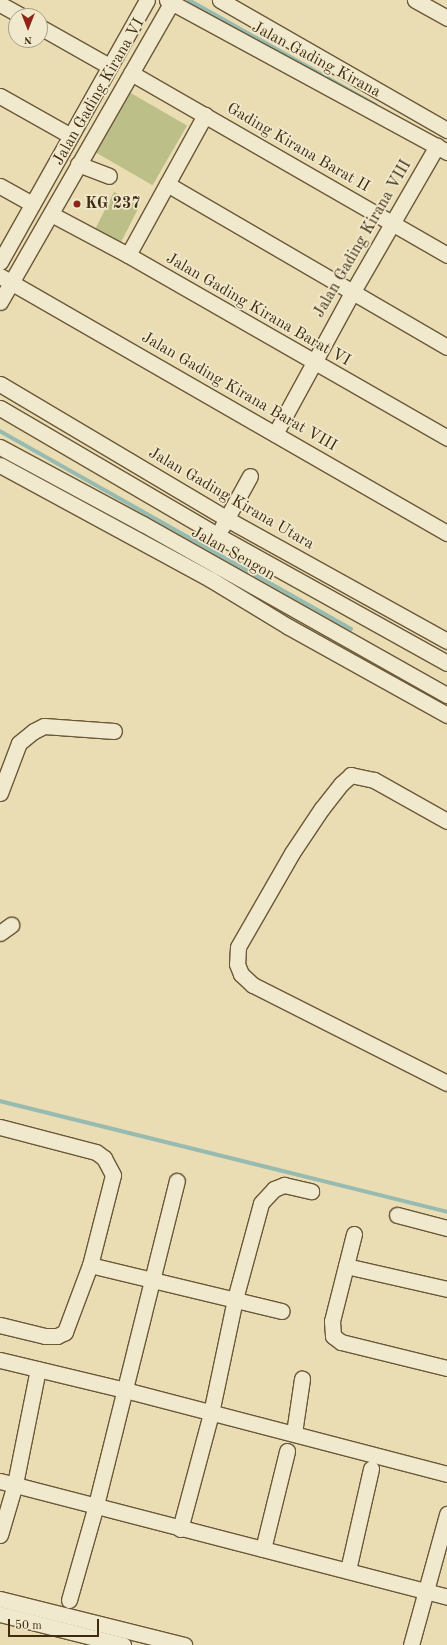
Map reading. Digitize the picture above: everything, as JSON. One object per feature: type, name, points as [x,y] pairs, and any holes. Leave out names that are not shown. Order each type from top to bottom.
[{"type":"street","name":"Jalan Gading Kirana VI","points":[[0,262],[147,0]]},
{"type":"street","name":"Jalan Gading Kirana","points":[[220,0],[446,128]]},
{"type":"street","points":[[415,0],[447,18]]},
{"type":"street","name":"Jalan Gading Kirana VI","points":[[0,302],[6,279],[51,214],[68,181],[171,1]]},
{"type":"street","name":"Jalan Gading Kirana","points":[[171,1],[442,149]]},
{"type":"street","points":[[48,31],[109,66]]},
{"type":"street","name":"Gading Kirana Barat II","points":[[131,73],[447,255]]},
{"type":"street","points":[[0,96],[70,136]]},
{"type":"street","points":[[128,255],[205,115]]},
{"type":"street","name":"Jalan Gading Kirana VIII","points":[[275,434],[352,293],[392,224],[442,149]]},
{"type":"street","points":[[78,164],[109,176]]},
{"type":"street","name":"Jalan Gading Kirana VI","points":[[51,170],[68,181]]},
{"type":"street","points":[[167,184],[447,347]]},
{"type":"street","points":[[0,186],[32,204]]},
{"type":"street","name":"Jalan Gading Kirana Barat VI","points":[[51,214],[128,255],[313,363],[447,438]]},
{"type":"street","name":"Jalan Gading Kirana Barat VIII","points":[[6,279],[447,533]]},
{"type":"street","name":"Jalan Gading Kirana Utara","points":[[0,384],[227,519],[447,641]]},
{"type":"street","points":[[0,408],[217,535],[447,663]]},
{"type":"street","name":"Jalan Sengon","points":[[0,447],[143,524],[447,695]]},
{"type":"street","points":[[0,466],[210,579],[289,627],[447,715]]},
{"type":"street","points":[[217,535],[250,476]]},
{"type":"street","points":[[0,793],[19,743],[34,730],[44,726],[114,731]]},
{"type":"street","points":[[447,821],[374,780],[351,775],[340,784],[292,853],[238,947],[237,964],[241,974],[253,985],[447,1084]]},
{"type":"street","points":[[0,1127],[96,1152],[104,1158],[110,1167],[113,1182],[90,1265],[65,1332],[57,1336],[45,1336],[0,1325]]},
{"type":"street","points":[[69,1600],[96,1505],[177,1182]]},
{"type":"street","points":[[180,1529],[211,1413],[235,1299],[261,1203],[274,1189],[284,1185],[311,1191]]},
{"type":"street","points":[[397,1216],[447,1228]]},
{"type":"street","points":[[354,1234],[332,1322],[335,1338],[341,1342],[447,1368]]},
{"type":"street","points":[[90,1265],[282,1311]]},
{"type":"street","points":[[346,1266],[447,1289]]},
{"type":"street","points":[[0,1360],[294,1433],[447,1474]]},
{"type":"street","points":[[0,1535],[15,1484],[38,1369]]},
{"type":"street","points":[[294,1433],[302,1379]]},
{"type":"street","points":[[263,1549],[287,1451]]},
{"type":"street","points":[[348,1570],[371,1469]]},
{"type":"street","points":[[0,1481],[96,1505],[180,1529],[348,1570],[447,1597]]},
{"type":"street","points":[[411,1645],[424,1591],[447,1514]]},
{"type":"street","points":[[0,1599],[184,1645]]},
{"type":"street","points":[[0,1614],[123,1645]]},
{"type":"green space","points":[[129,92],[187,126],[153,185],[94,152]]},
{"type":"green space","points":[[114,192],[140,205],[121,243],[95,229]]},
{"type":"waterway","points":[[189,0],[376,105]]},
{"type":"waterway","points":[[0,431],[351,629]]},
{"type":"waterway","points":[[0,1101],[447,1212]]},
{"type":"place","name":"KG 237","points":[[77,204]]}]
